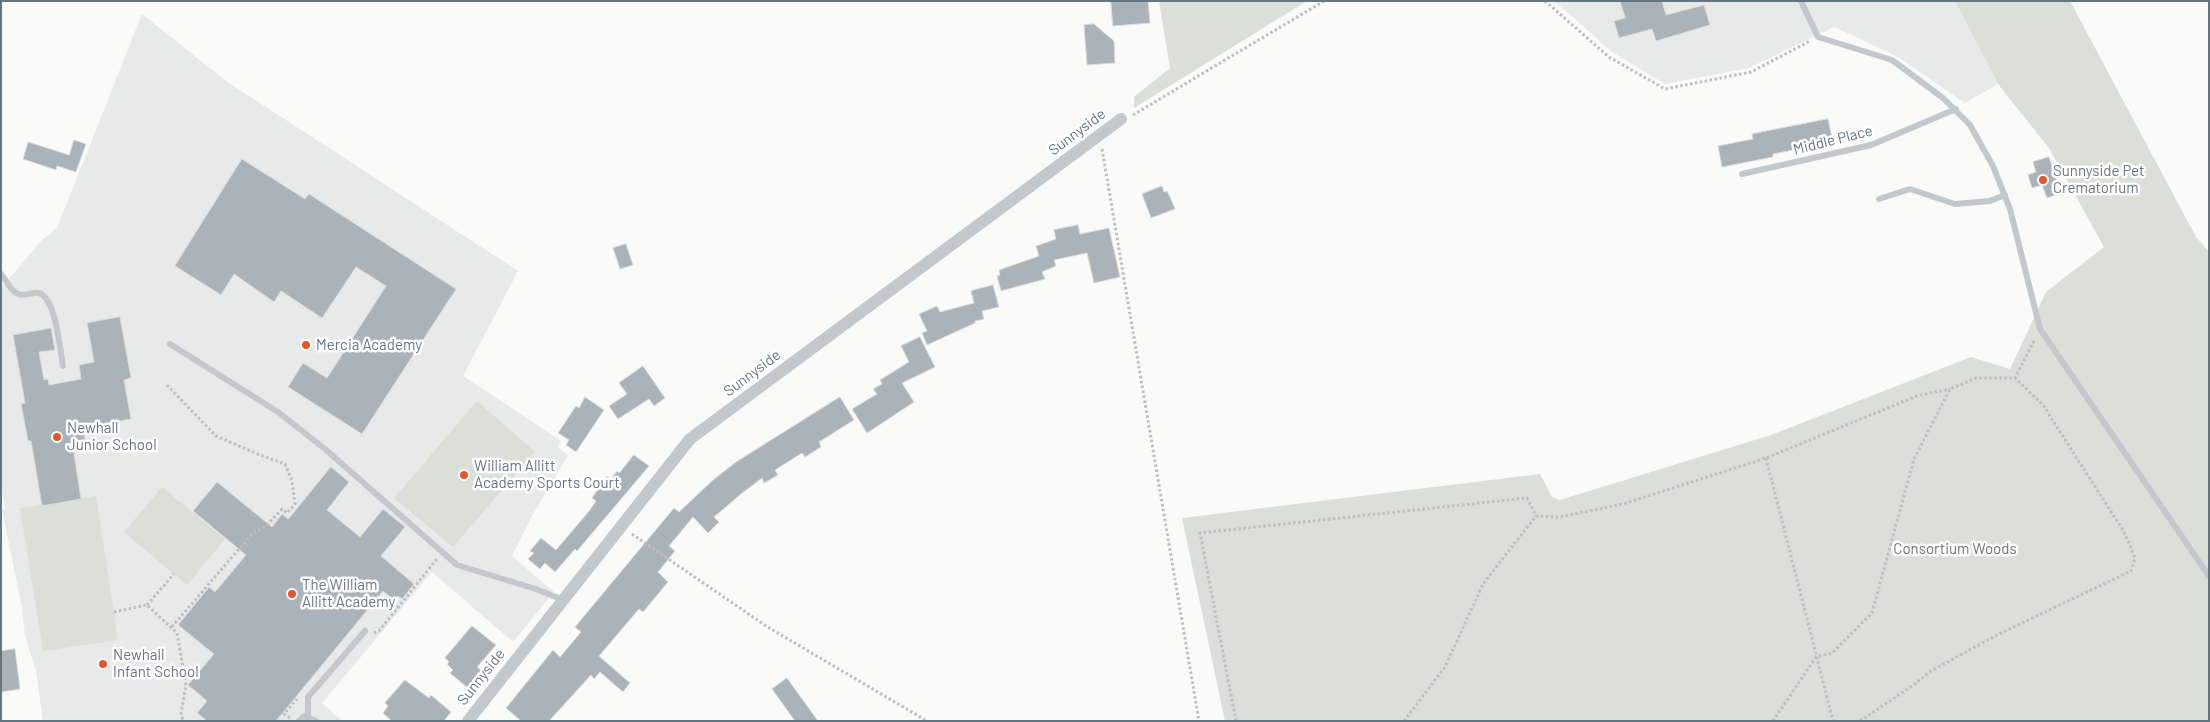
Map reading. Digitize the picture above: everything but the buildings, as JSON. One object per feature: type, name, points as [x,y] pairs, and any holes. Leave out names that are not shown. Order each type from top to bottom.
[{"type":"street","name":"Sunnyside","points":[[468,721],[690,439],[1100,135],[1123,120]]},
{"type":"lane","points":[[1801,1],[1818,37],[1892,60],[1956,109],[1970,125],[1993,166],[2005,195],[2040,330],[2209,576]]},
{"type":"lane","name":"Middle Place","points":[[1742,174],[1872,145],[1956,109]]},
{"type":"lane","points":[[1879,199],[1910,189],[1955,204],[1990,200],[2005,195]]},
{"type":"lane","points":[[1,274],[14,291],[20,295],[38,293],[47,298],[55,321],[62,366]]},
{"type":"lane","points":[[170,344],[284,417],[325,449],[457,565],[536,589],[563,600]]},
{"type":"lane","points":[[308,716],[308,697],[365,631]]},
{"type":"lane","points":[[299,721],[304,716],[308,716],[316,721]]},
{"type":"path","points":[[1123,120],[1324,1]]},
{"type":"path","points":[[1545,1],[1609,57],[1665,89],[1751,72],[1818,37]]},
{"type":"path","points":[[1100,135],[1198,721]]},
{"type":"path","points":[[2015,378],[2040,330]]},
{"type":"path","points":[[1536,516],[1560,517],[1623,504],[1766,458],[1917,396],[1950,389],[1976,378],[2015,378],[2043,405],[2124,532],[2135,558],[2131,572],[1997,635],[1931,671],[1860,721]]},
{"type":"path","points":[[167,385],[192,408],[216,436],[285,464],[292,482],[295,504],[287,514],[282,509],[266,526],[252,534],[171,628]]},
{"type":"path","points":[[1773,721],[1816,657],[1832,653],[1872,613],[1914,459],[1950,389]]},
{"type":"path","points":[[1766,458],[1833,721]]},
{"type":"path","points":[[1236,721],[1200,533],[1527,498],[1536,516]]},
{"type":"path","points":[[1404,721],[1445,667],[1483,584],[1536,516]]},
{"type":"path","points":[[621,526],[766,626],[927,721]]},
{"type":"path","points":[[114,612],[148,605],[174,574]]},
{"type":"path","points":[[148,605],[177,634],[186,685],[181,713],[183,721]]},
{"type":"shaded area","points":[[1554,1],[1955,1],[1998,84],[1965,103],[1898,57],[1834,27],[1749,68],[1665,84],[1612,52]]},
{"type":"shaded area","name":"Mercia Academy","points":[[142,14],[226,81],[518,271],[463,376],[561,441],[558,447],[568,455],[532,516],[512,556],[554,592],[513,642],[432,572],[322,703],[342,721],[43,721],[36,671],[25,636],[22,607],[2,510],[5,508],[1,487],[1,288],[42,240],[57,228]]},
{"type":"green space","points":[[1159,1],[1307,1],[1134,108],[1134,97],[1170,68]]},
{"type":"green space","name":"Consortium Woods","points":[[1955,1],[2070,1],[2196,237],[2209,252],[2209,721],[1225,721],[1182,518],[1540,474],[1552,497],[1560,500],[1771,435],[1971,357],[2010,369],[2046,292],[2104,247],[2049,148],[1998,84]]},
{"type":"green space","name":"William Allitt Academy Sports Court","points":[[477,401],[535,452],[453,547],[394,498]]},
{"type":"green space","points":[[162,487],[225,539],[187,585],[124,532]]},
{"type":"green space","points":[[96,496],[118,640],[43,651],[20,508]]},
{"type":"place","name":"Sunnyside Pet Crematorium","points":[[2043,180]]},
{"type":"place","name":"Mercia Academy","points":[[306,345]]},
{"type":"place","name":"Newhall Junior School","points":[[57,437]]},
{"type":"place","name":"William Allitt Academy Sports Court","points":[[464,475]]},
{"type":"place","name":"The William Allitt Academy","points":[[292,594]]},
{"type":"place","name":"Newhall Infant School","points":[[103,664]]}]
